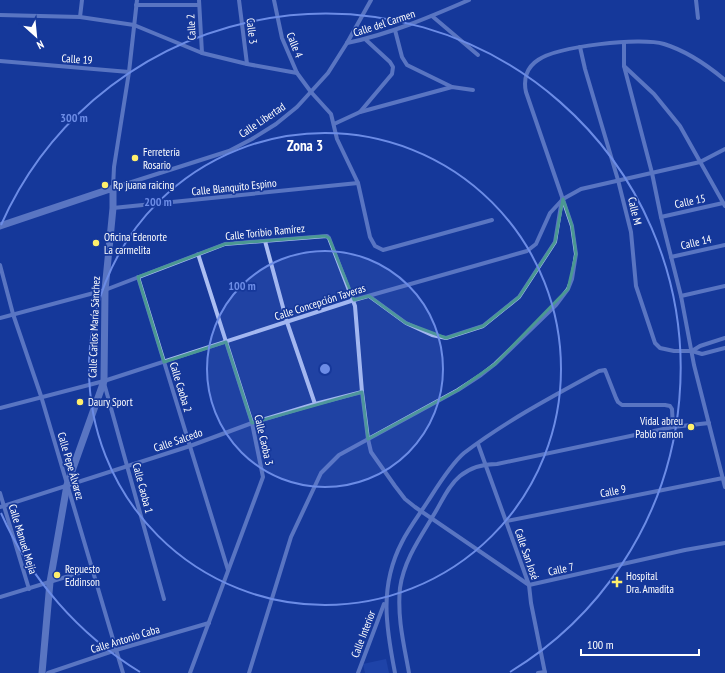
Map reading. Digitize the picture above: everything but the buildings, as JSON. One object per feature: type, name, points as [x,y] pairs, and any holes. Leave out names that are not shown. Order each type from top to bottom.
[{"type":"street","points":[[80,17],[82,0]]},
{"type":"street","name":"Calle 2","points":[[199,0],[202,53]]},
{"type":"street","name":"Calle 3","points":[[239,0],[247,64]]},
{"type":"street","name":"Calle 4","points":[[274,0],[282,38],[297,73],[311,92],[331,114],[337,139],[358,184],[370,237],[375,246],[383,250],[492,220]]},
{"type":"street","name":"Calle Libertad","points":[[113,188],[229,151],[276,124],[297,107],[328,73],[371,0]]},
{"type":"street","name":"Calle del Carmen","points":[[347,43],[365,40],[395,30],[469,0]]},
{"type":"street","points":[[696,0],[698,18]]},
{"type":"street","points":[[136,2],[199,5]]},
{"type":"street","name":"Calle Carlos María Sánchez","points":[[42,673],[50,582],[67,485],[104,381],[105,290],[113,208],[114,167],[129,72],[136,2]]},
{"type":"street","points":[[0,15],[80,17],[134,25],[202,53],[247,64],[297,73]]},
{"type":"street","points":[[432,16],[478,55]]},
{"type":"street","points":[[395,30],[402,57],[407,65],[452,87],[474,90]]},
{"type":"street","points":[[360,112],[392,74],[393,67],[390,62],[365,40]]},
{"type":"street","points":[[249,673],[292,537],[321,473],[339,455],[458,390],[481,375],[565,295],[572,279],[576,254],[572,226],[526,92],[525,79],[530,68],[536,61],[549,54],[580,47],[650,42],[679,49],[708,66],[725,80]]},
{"type":"street","points":[[624,43],[624,66],[652,174],[681,296],[694,365],[725,487]]},
{"type":"street","name":"Calle M","points":[[580,47],[585,69],[618,180],[631,232],[636,286],[655,343],[660,348],[674,351],[692,351],[702,354],[725,348]]},
{"type":"street","name":"Calle 19","points":[[0,61],[129,72]]},
{"type":"street","points":[[624,66],[654,94],[680,126],[724,204]]},
{"type":"street","points":[[334,124],[360,112],[452,87]]},
{"type":"street","name":"Calle Concepción Taveras","points":[[0,408],[41,396],[104,381],[354,300],[527,250],[536,244],[550,213],[562,199],[581,189],[700,162],[725,149]]},
{"type":"street","name":"Calle Blanquito Espino","points":[[113,208],[358,184]]},
{"type":"street","points":[[0,226],[113,188]]},
{"type":"street","points":[[369,296],[406,323],[432,335],[446,338],[483,326],[519,297],[555,242],[562,199]]},
{"type":"street","name":"Calle 15","points":[[661,217],[724,204]]},
{"type":"street","name":"Calle Toribio Ramírez","points":[[0,318],[105,290],[225,244],[327,236],[354,300]]},
{"type":"street","points":[[265,241],[287,322],[315,404]]},
{"type":"street","name":"Calle 14","points":[[671,257],[725,245]]},
{"type":"street","name":"Calle Caoba 3","points":[[190,673],[263,477],[252,423],[198,254]]},
{"type":"street","name":"Calle Pepe Álvarez","points":[[0,265],[13,314],[41,396],[123,673]]},
{"type":"street","name":"Calle Caoba 2","points":[[138,277],[228,570]]},
{"type":"street","points":[[681,296],[725,286]]},
{"type":"street","points":[[354,300],[362,392],[371,452],[405,499],[431,519],[529,585]]},
{"type":"street","points":[[692,351],[700,346],[725,338]]},
{"type":"street","points":[[395,673],[386,624],[386,601],[392,569],[401,544],[439,483],[460,457],[518,416],[599,371],[605,370],[618,402],[622,405],[670,406],[672,410],[673,427]]},
{"type":"street","name":"Calle Caoba 1","points":[[104,381],[164,600]]},
{"type":"street","name":"Calle Salcedo","points":[[2,506],[190,446],[252,423],[362,392]]},
{"type":"street","points":[[410,673],[400,622],[400,586],[405,568],[421,534],[451,486],[460,476],[471,468],[486,464],[497,464],[673,427],[709,423]]},
{"type":"street","name":"Calle San José","points":[[478,444],[529,585],[531,603],[545,672]]},
{"type":"street","name":"Calle 9","points":[[507,521],[723,478]]},
{"type":"street","name":"Calle Manuel Mejía","points":[[0,493],[2,506],[28,589]]},
{"type":"street","name":"Calle 7","points":[[529,585],[685,550],[725,543]]},
{"type":"street","points":[[0,597],[92,568]]},
{"type":"street","name":"Calle Interior","points":[[358,673],[386,601]]},
{"type":"street","name":"Calle Antonio Caba","points":[[48,673],[116,650],[208,623]]},
{"type":"street","points":[[538,673],[545,672]]},
{"type":"highlighted area","points":[[563,199],[572,226],[576,254],[568,289],[495,364],[458,390],[368,439],[362,392],[252,423],[226,342],[164,362],[138,277],[225,244],[325,236],[329,238],[354,300],[369,296],[406,323],[446,338],[483,326],[519,297],[555,242]]},
{"type":"shaded area","points":[[386,659],[389,673],[365,673],[363,664]]},
{"type":"place","name":"Ferretería Rosario","points":[[135,158]]},
{"type":"place","name":"Rp juana raicing","points":[[105,185]]},
{"type":"place","name":"Oficina Edenorte La carmelita","points":[[96,243]]},
{"type":"place","name":"Daury Sport","points":[[80,402]]},
{"type":"place","name":"Vidal abreu Pablo ramon","points":[[691,427]]},
{"type":"place","name":"Repuesto Eddinson","points":[[57,575]]},
{"type":"place","name":"Hospital Dra. Amadita","points":[[617,582]]},
{"type":"district","name":"Zona 3","points":[[305,145]]}]
